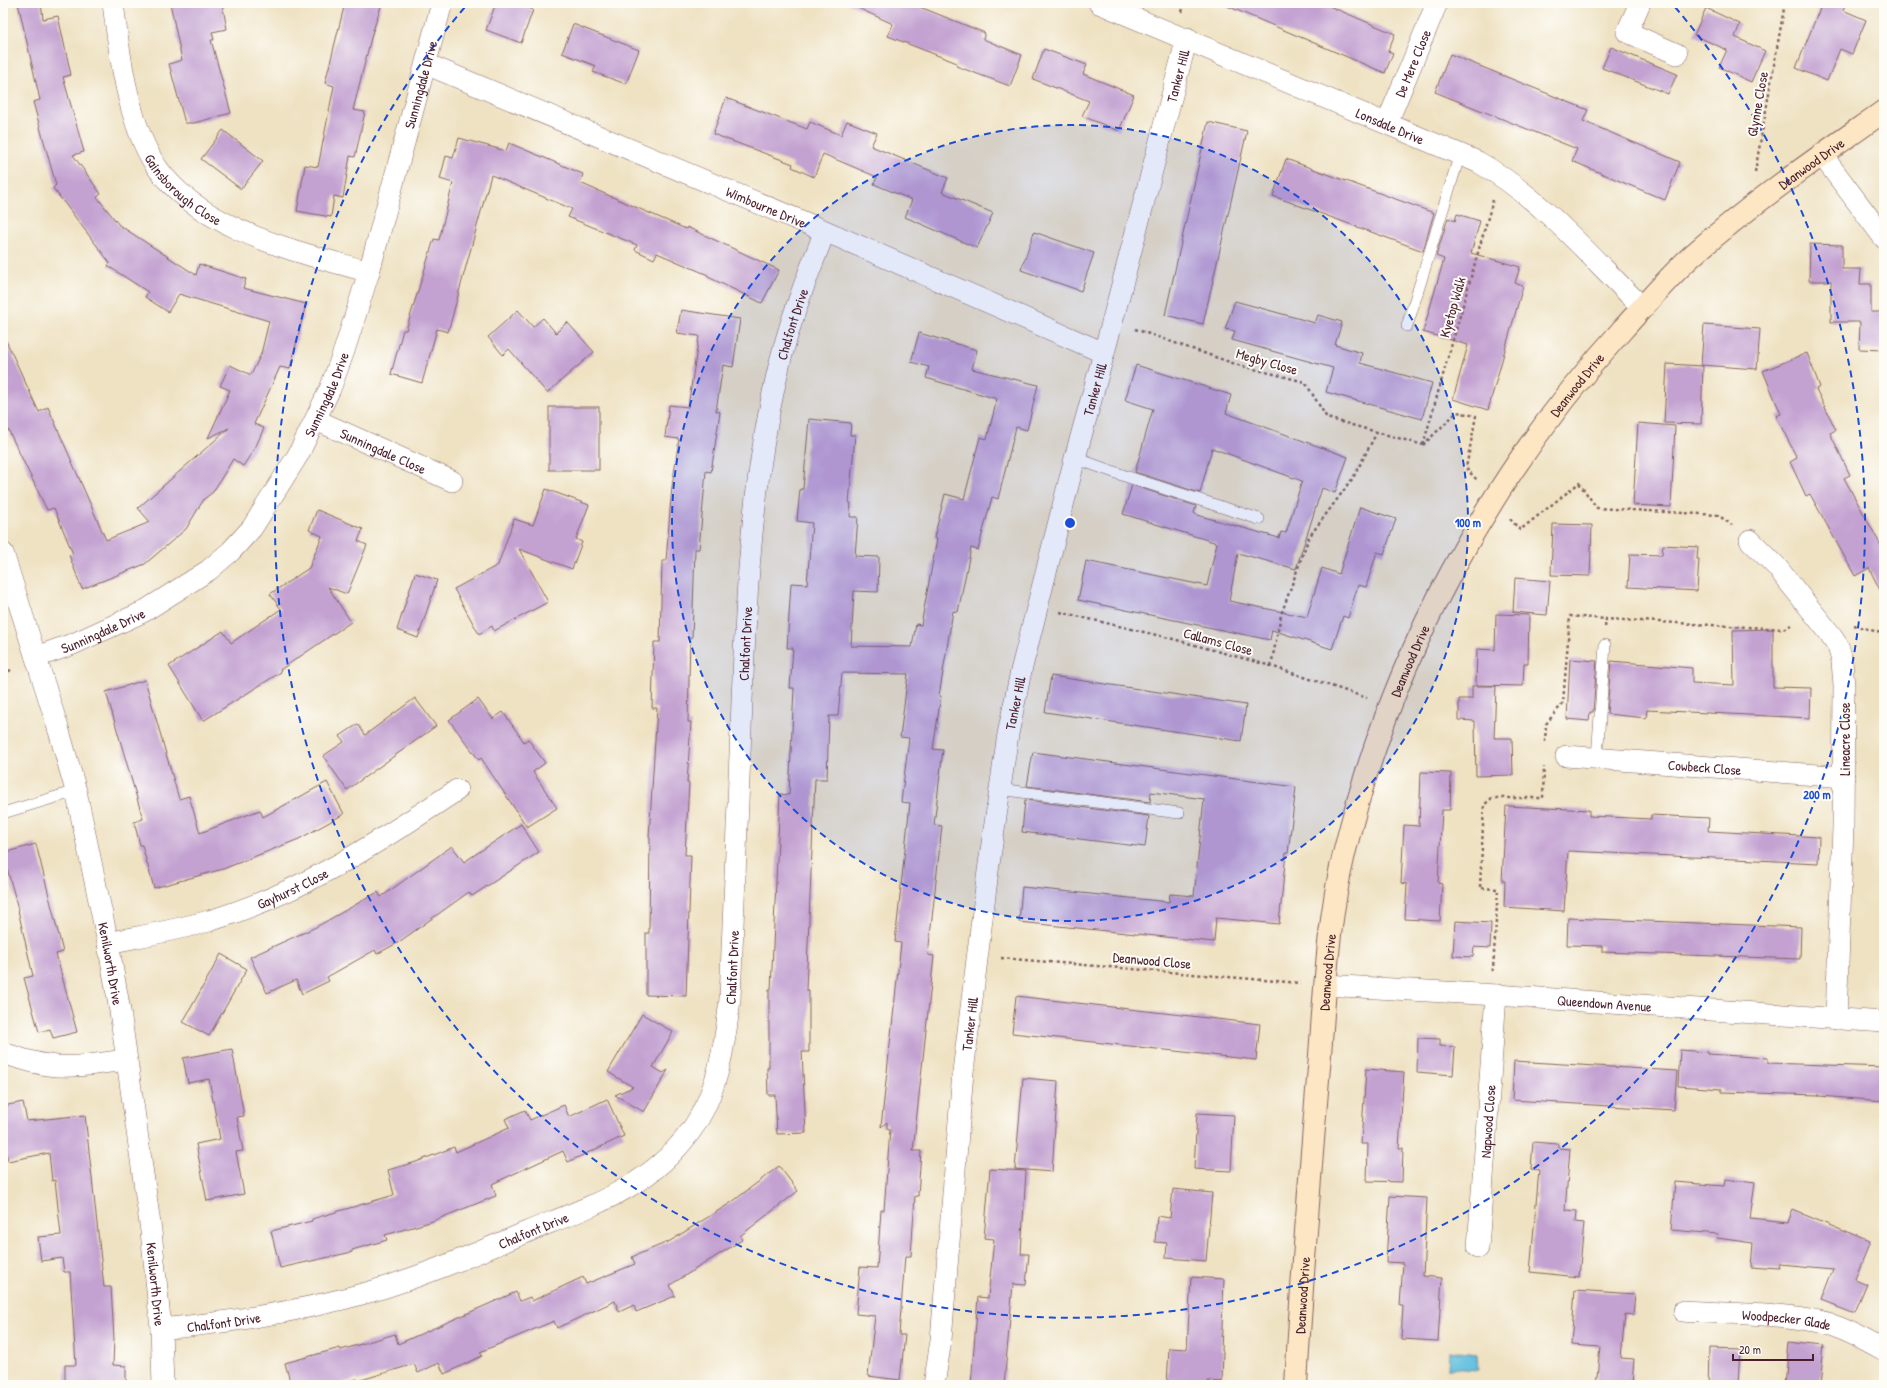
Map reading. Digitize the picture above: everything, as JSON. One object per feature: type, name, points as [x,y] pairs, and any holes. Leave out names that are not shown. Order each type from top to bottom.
[{"type":"street","name":"Gainsborough Close","points":[[113,3],[124,71],[138,128],[156,165],[172,186],[195,206],[225,223],[311,255],[369,272]]},
{"type":"street","name":"Sunningdale Drive","points":[[36,657],[73,644],[143,612],[209,570],[231,551],[252,528],[298,455],[330,389],[344,351],[369,272],[442,3]]},
{"type":"street","name":"Lonsdale Drive","points":[[1099,3],[1187,38],[1460,154],[1500,175],[1533,201],[1643,308]]},
{"type":"street","name":"De Mere Close","points":[[1387,123],[1437,3]]},
{"type":"street","points":[[1640,3],[1627,32],[1677,54]]},
{"type":"street","name":"Tanker Hill","points":[[934,1385],[941,1340],[963,1072],[999,789],[1008,734],[1019,678],[1075,458],[1187,38]]},
{"type":"street","name":"Wimbourne Drive","points":[[426,64],[825,231],[1104,353]]},
{"type":"street","name":"Deanwood Drive","points":[[1296,1385],[1304,1256],[1326,985],[1336,892],[1344,854],[1374,748],[1413,647],[1438,596],[1493,500],[1555,410],[1584,372],[1692,256],[1749,208],[1822,154],[1884,111]]},
{"type":"street","points":[[1822,154],[1884,238]]},
{"type":"street","name":"Chalfont Drive","points":[[161,1329],[224,1323],[289,1312],[373,1291],[442,1267],[593,1206],[626,1190],[648,1174],[671,1154],[690,1132],[702,1113],[720,1064],[730,999],[744,647],[753,534],[762,459],[775,385],[786,343],[799,298],[825,231]]},
{"type":"street","name":"Sunningdale Close","points":[[316,420],[452,481]]},
{"type":"street","name":"Lineacre Close","points":[[1750,540],[1776,566],[1814,613],[1838,646],[1842,661],[1844,686],[1844,777],[1836,1019]]},
{"type":"street","name":"Kenilworth Drive","points":[[3,553],[76,791],[108,942],[151,1231],[161,1329],[163,1385]]},
{"type":"street","name":"Cowbeck Close","points":[[1566,756],[1844,777]]},
{"type":"street","name":"Gayhurst Close","points":[[108,942],[172,930],[210,920],[288,890],[365,850],[457,790]]},
{"type":"street","name":"Queendown Avenue","points":[[1326,985],[1884,1022]]},
{"type":"street","name":"Napwood Close","points":[[1478,1248],[1488,995]]},
{"type":"street","points":[[3,1053],[50,1066],[81,1066],[126,1060]]},
{"type":"street","name":"Woodpecker Glade","points":[[1683,1311],[1799,1319],[1832,1326],[1866,1340],[1884,1350]]},
{"type":"lane","points":[[1408,326],[1460,154]]},
{"type":"lane","points":[[1075,458],[1125,476],[1259,519]]},
{"type":"lane","points":[[1597,758],[1605,645]]},
{"type":"lane","points":[[999,789],[1179,812]]},
{"type":"lane","points":[[3,813],[76,791]]},
{"type":"path","name":"Glynne Close","points":[[1749,208],[1785,3]]},
{"type":"path","name":"Kyetop Walk","points":[[1423,445],[1500,175]]},
{"type":"path","name":"Megby Close","points":[[1112,321],[1238,365],[1305,382],[1327,418],[1423,445]]},
{"type":"path","points":[[1423,445],[1457,412],[1476,416],[1466,468],[1520,530],[1579,482],[1596,508],[1718,515],[1750,540]]},
{"type":"path","points":[[1270,666],[1281,615],[1309,537],[1353,478],[1377,432]]},
{"type":"path","name":"Callams Close","points":[[1038,607],[1173,639],[1270,666],[1390,705]]},
{"type":"path","points":[[1545,747],[1546,724],[1562,703],[1570,616],[1783,629],[1814,613]]},
{"type":"path","points":[[1605,645],[1606,619]]},
{"type":"path","points":[[1488,995],[1481,977],[1493,969],[1498,889],[1480,888],[1484,805],[1492,798],[1543,798],[1545,762]]},
{"type":"path","name":"Deanwood Close","points":[[977,956],[1326,985]]},
{"type":"water","points":[[1449,1351],[1478,1354],[1479,1370],[1448,1368]]},
{"type":"building","points":[[18,3],[41,3],[43,19],[58,16],[71,75],[63,77],[84,152],[73,155],[101,194],[97,197],[119,225],[196,275],[199,264],[246,279],[243,288],[306,304],[290,369],[280,367],[254,424],[264,428],[255,448],[243,466],[233,459],[213,492],[204,499],[186,529],[145,564],[82,589],[69,555],[73,554],[54,508],[47,510],[3,419],[3,334],[39,412],[48,407],[106,540],[150,522],[138,508],[229,428],[208,438],[230,390],[220,386],[230,365],[251,375],[261,354],[269,321],[179,294],[168,312],[145,297],[148,292],[108,266],[110,263],[53,188],[56,185],[33,102],[40,100]]},
{"type":"building","points":[[170,3],[222,3],[227,29],[212,32],[214,40],[211,40],[231,113],[194,123],[185,123],[169,64],[182,60]]},
{"type":"building","points":[[345,3],[382,3],[372,34],[353,110],[365,112],[355,157],[350,156],[343,198],[334,196],[331,217],[297,211],[305,165],[318,167],[334,86],[325,83]]},
{"type":"building","points":[[496,3],[513,3],[533,10],[521,43],[486,30]]},
{"type":"building","points":[[847,3],[910,3],[985,33],[983,39],[1022,55],[1010,86],[956,66],[957,63],[888,36],[893,24]]},
{"type":"building","points":[[1220,3],[1322,3],[1395,34],[1388,51],[1393,53],[1385,73]]},
{"type":"building","points":[[1822,3],[1846,3],[1843,10],[1866,20],[1852,54],[1840,49],[1827,81],[1796,68]]},
{"type":"building","points":[[1706,8],[1740,24],[1735,37],[1765,51],[1751,82],[1719,67],[1727,50],[1694,35]]},
{"type":"building","points":[[573,24],[639,50],[626,84],[593,72],[596,66],[562,53]]},
{"type":"building","points":[[1611,47],[1677,74],[1668,94],[1602,68]]},
{"type":"building","points":[[1044,49],[1087,65],[1083,74],[1134,95],[1119,131],[1082,116],[1089,101],[1033,79]]},
{"type":"building","points":[[1450,54],[1588,110],[1583,121],[1680,162],[1665,200],[1572,161],[1577,149],[1435,92]]},
{"type":"building","points":[[726,98],[807,129],[810,122],[841,135],[847,121],[877,133],[871,146],[948,178],[942,192],[993,213],[977,248],[905,217],[912,200],[874,184],[877,177],[823,154],[814,177],[792,167],[793,164],[713,134]]},
{"type":"building","points":[[1208,122],[1247,131],[1203,324],[1165,315]]},
{"type":"building","points":[[223,130],[263,161],[241,189],[201,159]]},
{"type":"building","points":[[459,138],[506,151],[509,143],[583,174],[580,183],[686,229],[687,227],[779,270],[762,303],[708,277],[708,275],[657,253],[654,259],[635,250],[637,245],[568,217],[572,209],[491,175],[448,332],[437,329],[422,383],[391,374],[403,330],[406,330],[434,239],[439,240],[453,183],[440,179],[446,156],[453,158]]},
{"type":"building","points":[[1286,159],[1434,213],[1423,251],[1273,196]]},
{"type":"building","points":[[1457,214],[1480,221],[1471,253],[1520,267],[1515,283],[1523,286],[1488,410],[1453,399],[1468,345],[1423,332],[1444,259],[1436,256],[1448,218],[1455,221]]},
{"type":"building","points":[[1034,232],[1094,253],[1081,291],[1021,270]]},
{"type":"building","points":[[1810,244],[1842,245],[1842,269],[1861,269],[1860,284],[1871,284],[1871,312],[1884,312],[1884,350],[1859,349],[1860,322],[1831,322],[1831,281],[1809,281]]},
{"type":"building","points":[[1235,301],[1315,323],[1318,315],[1342,322],[1335,345],[1362,353],[1360,363],[1432,383],[1422,419],[1326,392],[1333,368],[1232,340],[1235,331],[1225,329]]},
{"type":"building","points":[[518,310],[533,327],[543,318],[556,333],[567,322],[594,352],[547,393],[509,349],[503,355],[488,337]]},
{"type":"building","points":[[681,310],[740,319],[733,367],[723,365],[716,411],[720,412],[711,472],[706,471],[699,549],[695,549],[692,638],[690,637],[688,722],[691,722],[687,783],[689,783],[685,855],[691,855],[686,996],[646,995],[646,933],[649,933],[649,837],[657,708],[652,708],[654,642],[660,642],[662,561],[666,561],[672,487],[679,439],[665,437],[669,405],[688,407],[699,336],[677,333]]},
{"type":"building","points":[[1704,325],[1760,329],[1757,369],[1701,365]]},
{"type":"building","points":[[919,333],[977,350],[972,369],[1038,385],[1027,430],[1016,427],[998,499],[992,497],[978,550],[971,548],[958,612],[953,611],[939,696],[941,696],[933,749],[943,750],[934,825],[942,826],[928,955],[934,956],[913,1151],[921,1151],[918,1196],[915,1196],[911,1256],[905,1256],[899,1335],[905,1335],[900,1380],[868,1376],[875,1316],[856,1314],[860,1267],[877,1268],[881,1210],[884,1210],[890,1130],[887,1129],[887,1122],[881,1127],[901,943],[895,942],[910,803],[901,802],[909,738],[900,737],[908,674],[842,673],[838,716],[829,716],[827,779],[815,779],[806,990],[809,990],[809,1052],[802,1052],[806,1133],[777,1134],[775,1095],[768,1095],[767,1068],[769,1068],[769,990],[771,990],[780,794],[789,795],[794,688],[790,688],[793,648],[787,648],[791,583],[807,584],[812,523],[797,521],[800,489],[803,489],[809,419],[851,423],[850,435],[855,435],[849,503],[851,503],[850,517],[858,517],[855,556],[879,557],[878,592],[854,591],[851,646],[912,647],[916,624],[921,625],[937,539],[934,538],[945,494],[964,499],[980,437],[987,439],[997,399],[926,378],[929,367],[911,362]]},
{"type":"building","points":[[1807,353],[1820,387],[1816,389],[1836,430],[1830,433],[1850,475],[1844,478],[1884,551],[1884,598],[1869,568],[1855,576],[1810,494],[1806,496],[1790,462],[1797,458],[1776,416],[1781,414],[1763,371]]},
{"type":"building","points":[[1667,364],[1703,366],[1701,424],[1664,423]]},
{"type":"building","points":[[1136,365],[1231,395],[1226,413],[1348,457],[1335,493],[1322,488],[1296,569],[1238,553],[1229,601],[1307,617],[1322,568],[1339,574],[1360,507],[1396,519],[1384,554],[1377,552],[1366,587],[1358,585],[1348,618],[1343,616],[1332,649],[1272,630],[1270,640],[1078,600],[1086,561],[1207,586],[1217,543],[1123,514],[1132,485],[1196,506],[1194,513],[1197,515],[1279,538],[1281,532],[1286,533],[1302,481],[1212,448],[1200,493],[1135,472],[1153,409],[1125,400]]},
{"type":"building","points":[[549,407],[599,407],[599,470],[549,470]]},
{"type":"building","points":[[1638,423],[1675,426],[1671,507],[1633,505]]},
{"type":"building","points":[[546,489],[589,505],[576,539],[582,542],[572,569],[519,549],[548,602],[494,631],[492,626],[479,634],[454,589],[498,565],[514,519],[533,525]]},
{"type":"building","points":[[317,510],[363,529],[358,541],[367,545],[347,594],[328,587],[351,622],[280,670],[281,672],[203,721],[169,666],[223,631],[231,643],[281,609],[270,594],[309,568],[322,536],[309,530]]},
{"type":"building","points":[[1553,524],[1592,525],[1590,576],[1551,575]]},
{"type":"building","points":[[1663,545],[1698,547],[1697,559],[1699,559],[1697,591],[1628,587],[1630,554],[1662,555]]},
{"type":"building","points":[[415,573],[437,580],[418,638],[397,630]]},
{"type":"building","points":[[1515,578],[1550,581],[1547,615],[1513,612]]},
{"type":"building","points":[[1496,614],[1529,615],[1528,663],[1524,663],[1523,686],[1476,685],[1477,649],[1495,650]]},
{"type":"building","points":[[1773,629],[1773,687],[1811,688],[1810,718],[1647,710],[1646,718],[1607,714],[1611,661],[1692,668],[1692,683],[1734,685],[1733,630]]},
{"type":"building","points":[[1570,659],[1597,661],[1593,712],[1590,712],[1589,721],[1567,719]]},
{"type":"building","points":[[1051,676],[1246,705],[1241,741],[1045,712]]},
{"type":"building","points":[[145,680],[179,799],[189,796],[200,833],[260,810],[263,817],[327,782],[344,814],[299,839],[223,869],[154,888],[134,822],[143,819],[106,692]]},
{"type":"building","points":[[1472,686],[1496,686],[1494,738],[1512,738],[1513,775],[1476,776],[1475,721],[1459,720],[1459,699],[1472,699]]},
{"type":"building","points":[[415,698],[436,726],[347,790],[323,756],[344,742],[340,736],[358,724],[365,735]]},
{"type":"building","points":[[478,699],[493,719],[503,712],[524,742],[528,739],[545,763],[533,772],[557,808],[527,827],[481,758],[479,760],[449,720]]},
{"type":"building","points":[[1033,752],[1296,787],[1288,853],[1286,853],[1279,924],[1216,918],[1214,942],[1019,922],[1022,887],[1169,902],[1170,894],[1194,896],[1204,799],[1151,792],[1150,802],[1027,786]]},
{"type":"building","points":[[1421,772],[1451,773],[1450,810],[1442,810],[1438,883],[1442,884],[1440,921],[1405,919],[1407,884],[1401,883],[1404,825],[1419,826]]},
{"type":"building","points":[[1025,800],[1149,816],[1145,847],[1022,832]]},
{"type":"building","points":[[1506,806],[1589,810],[1589,816],[1651,819],[1651,815],[1709,818],[1708,831],[1819,837],[1818,863],[1568,851],[1564,911],[1504,907],[1505,881],[1502,881]]},
{"type":"building","points":[[521,824],[539,852],[472,896],[469,892],[399,942],[377,954],[375,950],[327,977],[329,981],[302,994],[296,980],[267,993],[250,957],[316,927],[378,892],[381,897],[452,846],[464,862]]},
{"type":"building","points":[[36,844],[63,952],[56,954],[77,1032],[53,1038],[50,1029],[39,1032],[24,978],[33,976],[15,897],[3,854]]},
{"type":"building","points":[[1568,918],[1801,927],[1800,959],[1602,952],[1602,946],[1567,945]]},
{"type":"building","points":[[1455,921],[1491,923],[1490,948],[1474,947],[1473,957],[1453,956]]},
{"type":"building","points":[[221,954],[247,969],[209,1036],[183,1022]]},
{"type":"building","points":[[1016,996],[1260,1024],[1256,1060],[1012,1033]]},
{"type":"building","points":[[642,1014],[673,1032],[653,1067],[663,1073],[668,1070],[644,1112],[615,1095],[633,1087],[608,1072]]},
{"type":"building","points":[[1418,1038],[1440,1039],[1440,1046],[1455,1047],[1453,1075],[1417,1072]]},
{"type":"building","points":[[232,1049],[244,1116],[237,1117],[243,1151],[236,1152],[244,1194],[207,1201],[196,1144],[220,1139],[209,1079],[188,1083],[183,1058]]},
{"type":"building","points":[[1680,1050],[1708,1052],[1708,1054],[1768,1058],[1768,1063],[1884,1067],[1884,1101],[1819,1095],[1722,1092],[1722,1089],[1678,1086]]},
{"type":"building","points":[[1514,1061],[1677,1071],[1674,1110],[1512,1100]]},
{"type":"building","points":[[1366,1069],[1404,1072],[1399,1148],[1403,1148],[1402,1182],[1367,1181],[1368,1144],[1361,1144]]},
{"type":"building","points":[[1023,1078],[1058,1081],[1052,1172],[1015,1169]]},
{"type":"building","points":[[607,1099],[624,1136],[568,1162],[563,1151],[492,1184],[496,1196],[430,1222],[385,1235],[387,1240],[352,1250],[352,1252],[280,1268],[271,1231],[312,1221],[312,1219],[394,1195],[388,1170],[416,1162],[454,1147],[456,1152],[509,1128],[505,1119],[525,1110],[530,1120],[564,1105],[569,1117]]},
{"type":"building","points":[[23,1102],[27,1121],[85,1115],[104,1287],[111,1287],[114,1338],[113,1365],[126,1366],[126,1385],[65,1385],[65,1365],[76,1365],[70,1272],[64,1272],[62,1258],[41,1261],[38,1237],[61,1235],[55,1180],[52,1181],[49,1153],[8,1161],[3,1139],[3,1106]]},
{"type":"building","points":[[1197,1113],[1234,1115],[1231,1171],[1194,1169]]},
{"type":"building","points":[[1533,1142],[1558,1144],[1558,1148],[1570,1149],[1565,1210],[1577,1211],[1576,1222],[1584,1223],[1579,1277],[1530,1272],[1539,1170],[1531,1169]]},
{"type":"building","points":[[779,1166],[798,1191],[740,1236],[742,1240],[670,1285],[675,1296],[636,1312],[634,1305],[619,1312],[615,1301],[557,1328],[554,1321],[480,1352],[482,1356],[444,1374],[439,1363],[418,1373],[414,1364],[358,1381],[357,1379],[334,1385],[291,1385],[285,1363],[340,1348],[341,1350],[395,1334],[398,1344],[516,1292],[520,1301],[530,1297],[532,1301],[583,1277],[586,1284],[635,1264],[632,1257],[670,1241],[732,1202]]},
{"type":"building","points":[[990,1169],[1026,1171],[1021,1254],[1029,1254],[1026,1285],[1013,1284],[1004,1385],[971,1385],[978,1297],[988,1298],[994,1239],[984,1238]]},
{"type":"building","points":[[1725,1179],[1755,1183],[1750,1218],[1788,1222],[1793,1210],[1870,1242],[1855,1279],[1867,1284],[1855,1313],[1822,1300],[1834,1269],[1781,1264],[1780,1269],[1751,1267],[1753,1243],[1717,1238],[1718,1234],[1671,1230],[1675,1182],[1724,1186]]},
{"type":"building","points":[[1173,1189],[1212,1193],[1206,1261],[1166,1258],[1167,1243],[1155,1242],[1157,1216],[1170,1218]]},
{"type":"building","points":[[1390,1196],[1427,1198],[1423,1276],[1442,1278],[1438,1341],[1401,1339],[1403,1305],[1400,1305],[1403,1263],[1386,1262]]},
{"type":"building","points":[[1191,1277],[1224,1279],[1221,1351],[1223,1351],[1222,1382],[1208,1381],[1208,1385],[1167,1385],[1169,1348],[1187,1349]]},
{"type":"building","points":[[1575,1290],[1635,1294],[1633,1315],[1625,1314],[1621,1358],[1634,1359],[1632,1385],[1596,1385],[1600,1347],[1571,1345]]},
{"type":"building","points":[[1789,1342],[1824,1346],[1820,1385],[1785,1385]]},
{"type":"building","points":[[1710,1348],[1740,1349],[1738,1385],[1709,1385]]}]
